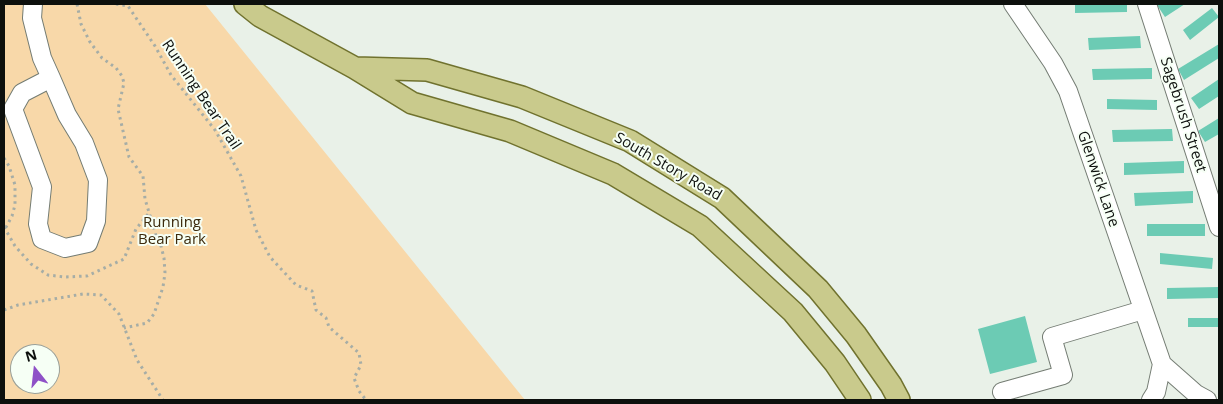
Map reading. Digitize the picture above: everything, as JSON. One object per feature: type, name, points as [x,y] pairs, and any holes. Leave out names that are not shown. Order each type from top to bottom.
[{"type":"main road","name":"South Story Road","points":[[245,4],[260,16],[356,68],[412,103],[510,131],[613,174],[700,226],[793,312],[835,363],[860,400]]},
{"type":"main road","name":"South Story Road","points":[[356,68],[427,70],[522,97],[630,141],[722,198],[818,289],[856,335],[891,385],[899,400]]},
{"type":"street","points":[[33,4],[32,18],[42,58],[51,78],[67,115],[84,143],[98,180],[96,221],[88,243],[65,248],[42,239],[38,224],[42,187],[13,109],[22,93],[51,78]]},
{"type":"street","name":"Glenwick Lane","points":[[1013,4],[1053,63],[1068,92],[1162,364],[1196,394],[1207,400]]},
{"type":"street","name":"Sagebrush Street","points":[[1147,4],[1219,227]]},
{"type":"street","points":[[1002,392],[1063,375],[1052,337],[1143,310]]},
{"type":"street","points":[[1151,400],[1156,392],[1162,364]]},
{"type":"path","points":[[77,4],[81,24],[90,42],[102,58],[116,68],[122,76],[124,83],[118,109],[129,158],[143,176],[145,199],[157,239],[162,246],[164,258],[165,273],[163,287],[154,314],[147,323],[124,328]]},
{"type":"path","name":"Running Bear Trail","points":[[116,4],[129,5],[171,75],[215,130],[241,176],[256,230],[270,257],[296,285],[312,291],[316,310],[326,318],[330,327],[360,353],[361,365],[354,378],[359,391],[366,400]]},
{"type":"path","points":[[4,158],[9,166],[15,185],[15,205],[12,216],[4,229]]},
{"type":"path","points":[[4,310],[18,305],[82,294],[101,295],[119,314],[137,360],[163,400]]},
{"type":"green space","name":"Running Bear Park","points":[[4,4],[205,4],[525,400],[4,400]]},
{"type":"building","points":[[1075,4],[1127,4],[1127,12],[1075,13]]},
{"type":"building","points":[[1185,4],[1165,17],[1157,5]]},
{"type":"building","points":[[1212,8],[1219,17],[1190,40],[1183,30]]},
{"type":"building","points":[[1140,36],[1141,48],[1089,50],[1088,38]]},
{"type":"building","points":[[1219,44],[1219,58],[1184,80],[1178,69]]},
{"type":"building","points":[[1152,68],[1152,79],[1093,80],[1092,69]]},
{"type":"building","points":[[1219,79],[1219,96],[1199,109],[1191,98]]},
{"type":"building","points":[[1107,99],[1157,100],[1157,110],[1107,109]]},
{"type":"building","points":[[1219,118],[1219,134],[1205,142],[1198,131]]},
{"type":"building","points":[[1172,129],[1173,141],[1113,142],[1112,130]]},
{"type":"building","points":[[1184,161],[1184,173],[1124,175],[1124,163]]},
{"type":"building","points":[[1193,191],[1193,203],[1135,206],[1134,193]]},
{"type":"building","points":[[1147,224],[1205,224],[1205,236],[1147,236]]},
{"type":"building","points":[[1160,253],[1213,258],[1212,269],[1160,264]]},
{"type":"building","points":[[1219,287],[1219,298],[1167,299],[1167,288]]},
{"type":"building","points":[[1025,316],[1037,362],[990,374],[978,329]]},
{"type":"building","points":[[1188,318],[1219,318],[1219,327],[1188,327]]}]
